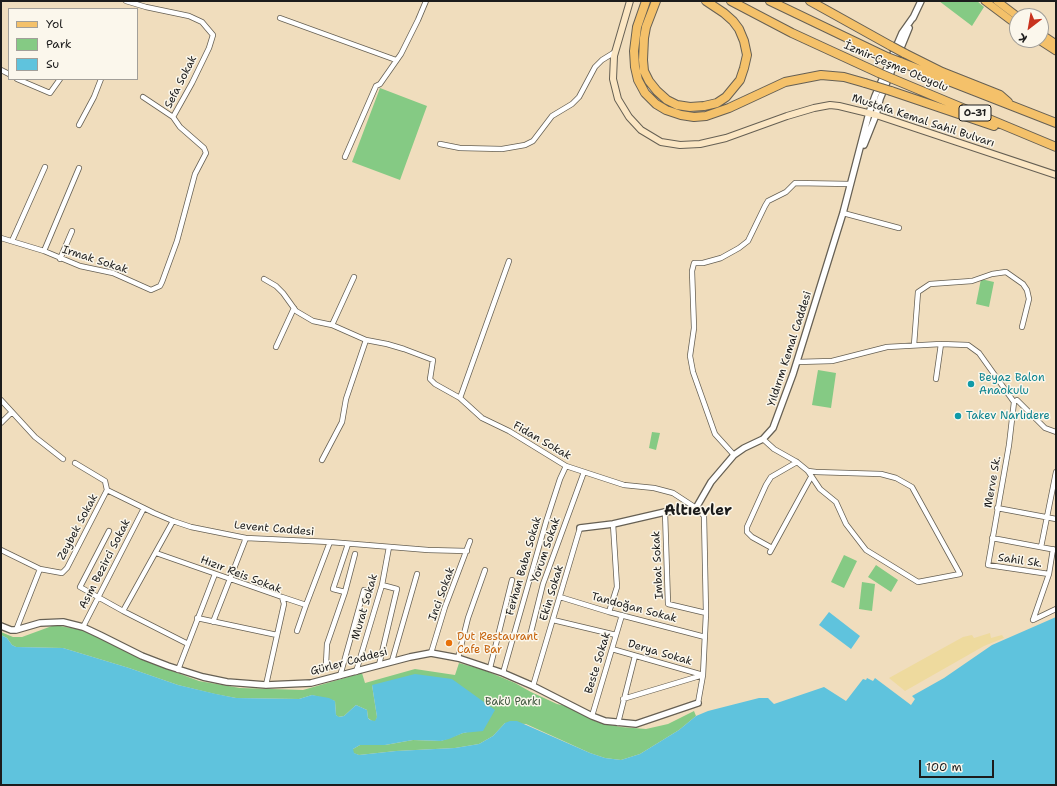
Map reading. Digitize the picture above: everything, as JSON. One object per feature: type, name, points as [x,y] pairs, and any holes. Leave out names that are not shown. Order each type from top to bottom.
[{"type":"highway","points":[[646,1],[637,26],[634,51],[638,80],[645,93],[656,104],[680,116],[706,116],[729,108],[785,82],[821,76],[844,77],[891,91],[1056,148]]},
{"type":"highway","points":[[656,1],[646,27],[644,38],[644,71],[649,81],[666,100],[690,108],[716,103],[732,92],[740,80],[747,55],[741,35],[733,21],[706,1]]},
{"type":"highway","name":"İzmir-Çeşme Otoyolu","points":[[731,1],[792,33],[879,73],[1056,148]]},
{"type":"highway","name":"İzmir-Çeşme Otoyolu","points":[[770,1],[887,57],[1056,123]]},
{"type":"highway","points":[[810,1],[904,53],[942,72],[1000,95],[1015,107]]},
{"type":"main road","name":"Mustafa Kemal Sahil Bulvarı","points":[[630,1],[615,52],[613,79],[618,99],[629,117],[641,130],[661,142],[680,145],[700,144],[726,138],[787,116],[822,106],[839,106],[876,115],[1056,176]]},
{"type":"main road","points":[[985,1],[1009,19]]},
{"type":"main road","points":[[997,1],[1009,10]]},
{"type":"street","name":"Sefa Sokak","points":[[126,1],[146,7],[189,16],[202,22],[213,34],[209,48],[173,118],[204,148],[206,153],[194,174],[177,241],[160,286]]},
{"type":"street","points":[[345,157],[376,86],[380,84],[396,60],[410,36],[426,1]]},
{"type":"street","name":"Yıldırım Kemal Caddesi","points":[[855,167],[876,115],[885,85],[921,1]]},
{"type":"street","name":"Yıldırım Kemal Caddesi","points":[[696,508],[711,482],[734,455],[744,448],[763,439],[773,428],[777,420],[844,213],[850,184],[869,113],[886,68],[902,34],[914,16]]},
{"type":"street","points":[[280,18],[396,60]]},
{"type":"street","points":[[440,144],[460,148],[502,149],[525,145],[533,141],[552,116],[572,104],[580,97],[595,67],[602,60],[615,52]]},
{"type":"street","points":[[19,80],[50,93],[59,80]]},
{"type":"street","points":[[79,125],[94,97],[101,80]]},
{"type":"street","points":[[143,97],[173,118]]},
{"type":"street","points":[[12,241],[45,168]]},
{"type":"street","points":[[44,251],[79,168]]},
{"type":"street","points":[[734,455],[715,434],[693,372],[690,356],[694,328],[692,271],[694,263],[703,263],[720,258],[739,248],[748,241],[764,206],[768,201],[786,192],[795,183],[850,184]]},
{"type":"street","points":[[844,213],[899,228]]},
{"type":"street","points":[[60,259],[72,231]]},
{"type":"street","name":"Irmak Sokak","points":[[1,238],[44,251],[60,259],[80,266],[113,273],[151,290],[160,286]]},
{"type":"street","points":[[460,398],[509,261]]},
{"type":"street","points":[[914,345],[918,292],[930,284],[972,281],[992,274],[1006,272],[1023,284],[1027,290],[1029,299],[1022,327]]},
{"type":"street","points":[[332,325],[354,277]]},
{"type":"street","points":[[264,279],[276,286],[294,308],[305,317],[313,321],[332,325],[366,340],[346,399],[342,422],[322,460]]},
{"type":"street","points":[[276,347],[294,308]]},
{"type":"street","name":"Fidan Sokak","points":[[366,340],[404,349],[433,360],[430,379],[435,384],[460,398],[482,418],[509,431],[566,466],[624,485],[654,488],[673,493],[696,508]]},
{"type":"street","points":[[797,362],[832,361],[887,347],[941,344],[968,346],[979,354],[1014,402],[1016,400],[1045,428],[1056,432]]},
{"type":"street","points":[[936,379],[941,344]]},
{"type":"street","points":[[1,400],[35,437],[63,459]]},
{"type":"street","name":"Merve Sk.","points":[[988,565],[1009,445],[1014,402]]},
{"type":"street","points":[[1,423],[12,412]]},
{"type":"street","points":[[763,439],[774,449],[797,462],[808,471],[820,489],[836,502],[846,524],[866,550],[918,582],[960,574],[912,487],[896,478],[881,474],[808,471]]},
{"type":"street","points":[[797,462],[771,477],[747,527],[747,532],[771,550],[811,477]]},
{"type":"street","name":"Levent Caddesi","points":[[75,463],[105,481],[107,490],[173,521],[191,526],[246,538],[330,542],[428,550],[467,551]]},
{"type":"street","name":"Ferhan Baba Sokak","points":[[503,673],[546,522],[560,479],[566,466]]},
{"type":"street","name":"Yorum Sokak","points":[[530,636],[543,584],[584,472]]},
{"type":"street","points":[[1042,547],[1056,472]]},
{"type":"street","name":"Zeybek Sokak","points":[[40,569],[62,573],[67,568],[107,490]]},
{"type":"street","name":"Asım Bezirci Sokak","points":[[82,628],[144,508]]},
{"type":"street","points":[[580,528],[613,524],[665,512],[696,508],[704,516],[706,613],[703,675],[698,703]]},
{"type":"street","points":[[998,508],[1056,519]]},
{"type":"street","name":"Imbat Sokak","points":[[665,512],[668,604],[706,613]]},
{"type":"street","points":[[122,611],[173,521]]},
{"type":"street","points":[[609,612],[617,587],[613,524]]},
{"type":"street","name":"Ekin Sokak","points":[[533,686],[580,528]]},
{"type":"street","points":[[110,531],[80,588],[188,644]]},
{"type":"street","points":[[213,622],[246,538]]},
{"type":"street","points":[[992,538],[1054,550],[1049,574],[1033,620],[1056,609]]},
{"type":"street","name":"Inci Sokak","points":[[431,653],[470,541]]},
{"type":"street","points":[[297,631],[330,542]]},
{"type":"street","points":[[345,592],[333,588],[348,544]]},
{"type":"street","name":"Murat Sokak","points":[[356,672],[382,585],[389,547]]},
{"type":"street","points":[[1,550],[40,569],[16,630],[11,630],[1,626]]},
{"type":"street","name":"Hızır Reis Sokak","points":[[156,553],[282,597],[284,604],[266,685]]},
{"type":"street","points":[[327,668],[327,644],[356,554]]},
{"type":"street","name":"Sahil Sk.","points":[[988,565],[1049,574]]},
{"type":"street","points":[[458,658],[468,618],[485,570]]},
{"type":"street","points":[[178,670],[215,574]]},
{"type":"street","points":[[392,661],[417,574]]},
{"type":"street","points":[[490,668],[512,580]]},
{"type":"street","points":[[379,665],[397,589],[382,585]]},
{"type":"street","points":[[340,676],[364,590]]},
{"type":"street","points":[[282,597],[306,605]]},
{"type":"street","name":"Tandoğan Sokak","points":[[560,597],[609,612],[622,614],[705,637]]},
{"type":"street","name":"Beste Sokak","points":[[592,716],[622,614]]},
{"type":"street","points":[[197,618],[278,635]]},
{"type":"street","points":[[553,620],[616,635]]},
{"type":"street","name":"Gürler Caddesi","points":[[16,630],[40,623],[54,621],[63,622],[82,628],[142,656],[178,670],[219,681],[266,685],[311,684],[392,661],[431,653],[458,658],[503,673],[604,721],[636,724],[698,703]]},
{"type":"street","name":"Derya Sokak","points":[[612,649],[703,675]]},
{"type":"street","points":[[618,723],[635,656]]},
{"type":"street","points":[[623,699],[703,675]]},
{"type":"green space","points":[[939,1],[977,1],[984,7],[972,26]]},
{"type":"green space","points":[[380,88],[427,106],[400,180],[352,162]]},
{"type":"green space","points":[[981,279],[994,282],[989,307],[976,304]]},
{"type":"green space","points":[[818,370],[836,373],[831,408],[812,405]]},
{"type":"green space","points":[[652,432],[660,433],[656,450],[649,448]]},
{"type":"green space","points":[[844,555],[857,561],[844,588],[831,582]]},
{"type":"green space","points":[[876,565],[898,580],[891,592],[868,577]]},
{"type":"green space","points":[[862,582],[875,584],[872,611],[859,609]]},
{"type":"green space","name":"Bakü Parkı","points":[[52,626],[82,630],[143,660],[199,681],[240,688],[303,690],[362,673],[365,683],[415,669],[455,675],[459,663],[484,670],[515,683],[531,692],[557,704],[566,706],[597,722],[621,727],[646,729],[668,724],[694,711],[696,716],[679,730],[640,754],[621,760],[605,758],[590,753],[526,724],[505,723],[493,736],[479,744],[455,748],[396,751],[359,755],[353,753],[353,749],[360,745],[385,745],[413,740],[441,741],[467,733],[372,685],[377,717],[376,721],[372,721],[368,718],[367,710],[356,705],[344,716],[338,717],[336,715],[335,701],[312,695],[299,699],[236,698],[215,694],[178,685],[63,648],[16,647],[12,645],[7,638],[1,635],[1,632],[13,637],[22,637]]},
{"type":"sand","points":[[990,633],[991,638],[1002,635],[1004,638],[984,646],[905,691],[889,678],[963,637],[972,635],[974,638]]},
{"type":"water","points":[[829,612],[860,636],[851,649],[819,625]]},
{"type":"water","points":[[1056,617],[1056,785],[1,785],[1,635],[7,638],[12,645],[16,647],[63,648],[178,685],[236,698],[299,699],[312,695],[329,698],[335,701],[336,715],[339,717],[344,716],[356,705],[367,710],[368,718],[375,721],[377,717],[372,685],[415,674],[452,679],[495,710],[483,731],[463,733],[441,741],[413,740],[385,745],[360,745],[353,749],[354,753],[359,755],[396,751],[455,748],[479,744],[493,736],[505,723],[517,721],[590,753],[605,758],[621,760],[640,754],[679,730],[696,716],[708,711],[759,698],[768,698],[774,704],[824,687],[846,701],[863,679],[866,680],[867,678],[873,681],[875,678],[911,705],[915,699],[912,696],[944,678],[992,645]]},
{"type":"place","name":"Beyaz Balon Anaokulu","points":[[971,384]]},
{"type":"place","name":"Takev Narlıdere","points":[[958,416]]},
{"type":"place","name":"Dut Restaurant Cafe Bar","points":[[449,643]]},
{"type":"district","name":"Altıevler","points":[[698,511]]}]
